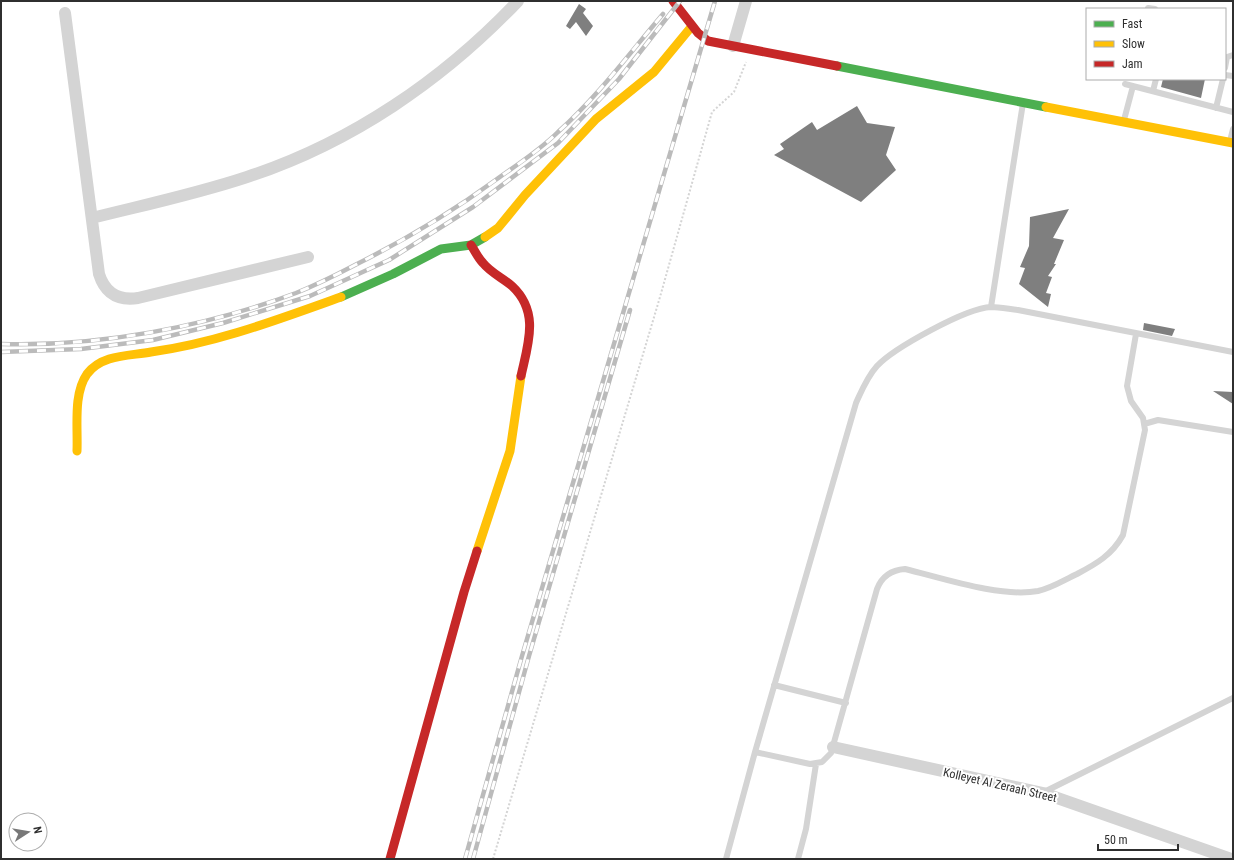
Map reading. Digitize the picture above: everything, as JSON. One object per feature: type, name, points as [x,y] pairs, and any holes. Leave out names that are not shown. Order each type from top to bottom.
[{"type":"street","points":[[92,218],[216,187],[248,177],[286,163],[341,137],[393,106],[426,84],[478,41],[518,1]]},
{"type":"street","points":[[673,1],[702,38],[708,41],[1232,143]]},
{"type":"street","points":[[733,46],[746,1]]},
{"type":"street","points":[[65,13],[92,218],[102,282],[106,289],[121,299],[138,298],[308,257]]},
{"type":"street","points":[[77,451],[79,389],[88,373],[106,359],[175,348],[238,334],[352,293],[393,274],[440,249],[470,244],[490,235],[498,228],[525,195],[584,131],[610,107],[651,75],[692,26]]},
{"type":"street","points":[[390,859],[464,592],[510,452],[519,385],[531,332],[530,315],[523,298],[512,286],[482,263],[470,244]]},
{"type":"street","name":"Kolleyet Al Zeraah Street","points":[[833,747],[1043,793],[1231,859]]},
{"type":"lane","points":[[1226,62],[1227,57],[1233,55]]},
{"type":"lane","points":[[1153,91],[1156,80]]},
{"type":"lane","points":[[1216,108],[1222,80]]},
{"type":"lane","points":[[1125,84],[1233,112]]},
{"type":"lane","points":[[1124,122],[1133,86]]},
{"type":"lane","points":[[991,307],[1024,102]]},
{"type":"lane","points":[[1232,143],[1233,129]]},
{"type":"lane","points":[[726,859],[774,685],[856,403],[868,378],[881,362],[897,349],[967,313],[991,307],[1018,310],[1233,352]]},
{"type":"lane","points":[[755,752],[816,764],[827,758],[833,747],[846,703],[876,589],[882,578],[887,574],[893,571],[905,569],[996,590],[1028,592],[1049,588],[1092,566],[1109,554],[1123,535],[1145,436],[1144,424],[1140,413],[1130,401],[1127,386],[1136,334]]},
{"type":"lane","points":[[1144,424],[1158,420],[1233,432]]},
{"type":"lane","points":[[774,685],[846,703]]},
{"type":"lane","points":[[1043,793],[1233,698]]},
{"type":"lane","points":[[798,859],[806,829],[816,764]]},
{"type":"path","points":[[493,859],[658,304],[712,112],[734,92],[751,50]]},
{"type":"building","points":[[579,4],[586,9],[583,13],[593,26],[586,36],[576,22],[570,29],[566,26]]},
{"type":"building","points":[[1163,80],[1205,80],[1201,98],[1161,87]]},
{"type":"building","points":[[857,106],[867,123],[895,127],[886,155],[896,170],[861,202],[774,155],[784,149],[780,144],[812,122],[817,130]]},
{"type":"building","points":[[1069,209],[1053,238],[1064,240],[1054,264],[1056,264],[1048,276],[1052,277],[1046,293],[1051,294],[1048,307],[1019,284],[1025,268],[1020,267],[1029,246],[1030,217]]},
{"type":"building","points":[[1144,323],[1175,329],[1172,336],[1143,330]]},
{"type":"building","points":[[1213,391],[1233,392],[1233,404]]},
{"type":"railway","points":[[1,352],[81,349],[153,340],[223,323],[310,296],[389,260],[473,207],[558,143],[619,79],[680,1]]},
{"type":"railway","points":[[465,859],[522,656],[715,1]]},
{"type":"railway","points":[[1,344],[75,342],[151,332],[225,316],[311,287],[392,246],[428,225],[463,203],[536,151],[551,139],[586,104],[663,14]]},
{"type":"railway","points":[[473,859],[529,656],[630,310]]},
{"type":"traffic: fast","points":[[837,66],[1046,107]]},
{"type":"traffic: fast","points":[[341,297],[393,274],[441,249],[471,245],[485,237]]},
{"type":"traffic: slow","points":[[485,237],[498,228],[525,195],[596,119],[654,72],[692,26]]},
{"type":"traffic: slow","points":[[1046,107],[1233,143]]},
{"type":"traffic: slow","points":[[77,451],[78,401],[83,382],[93,367],[108,359],[200,343],[271,322],[341,297]]},
{"type":"traffic: slow","points":[[477,551],[510,451],[521,376]]},
{"type":"traffic: jam","points":[[673,1],[698,33],[708,41],[837,66]]},
{"type":"traffic: jam","points":[[471,245],[486,267],[505,280],[521,296],[526,307],[530,329],[521,376]]},
{"type":"traffic: jam","points":[[390,859],[464,592],[477,551]]}]
